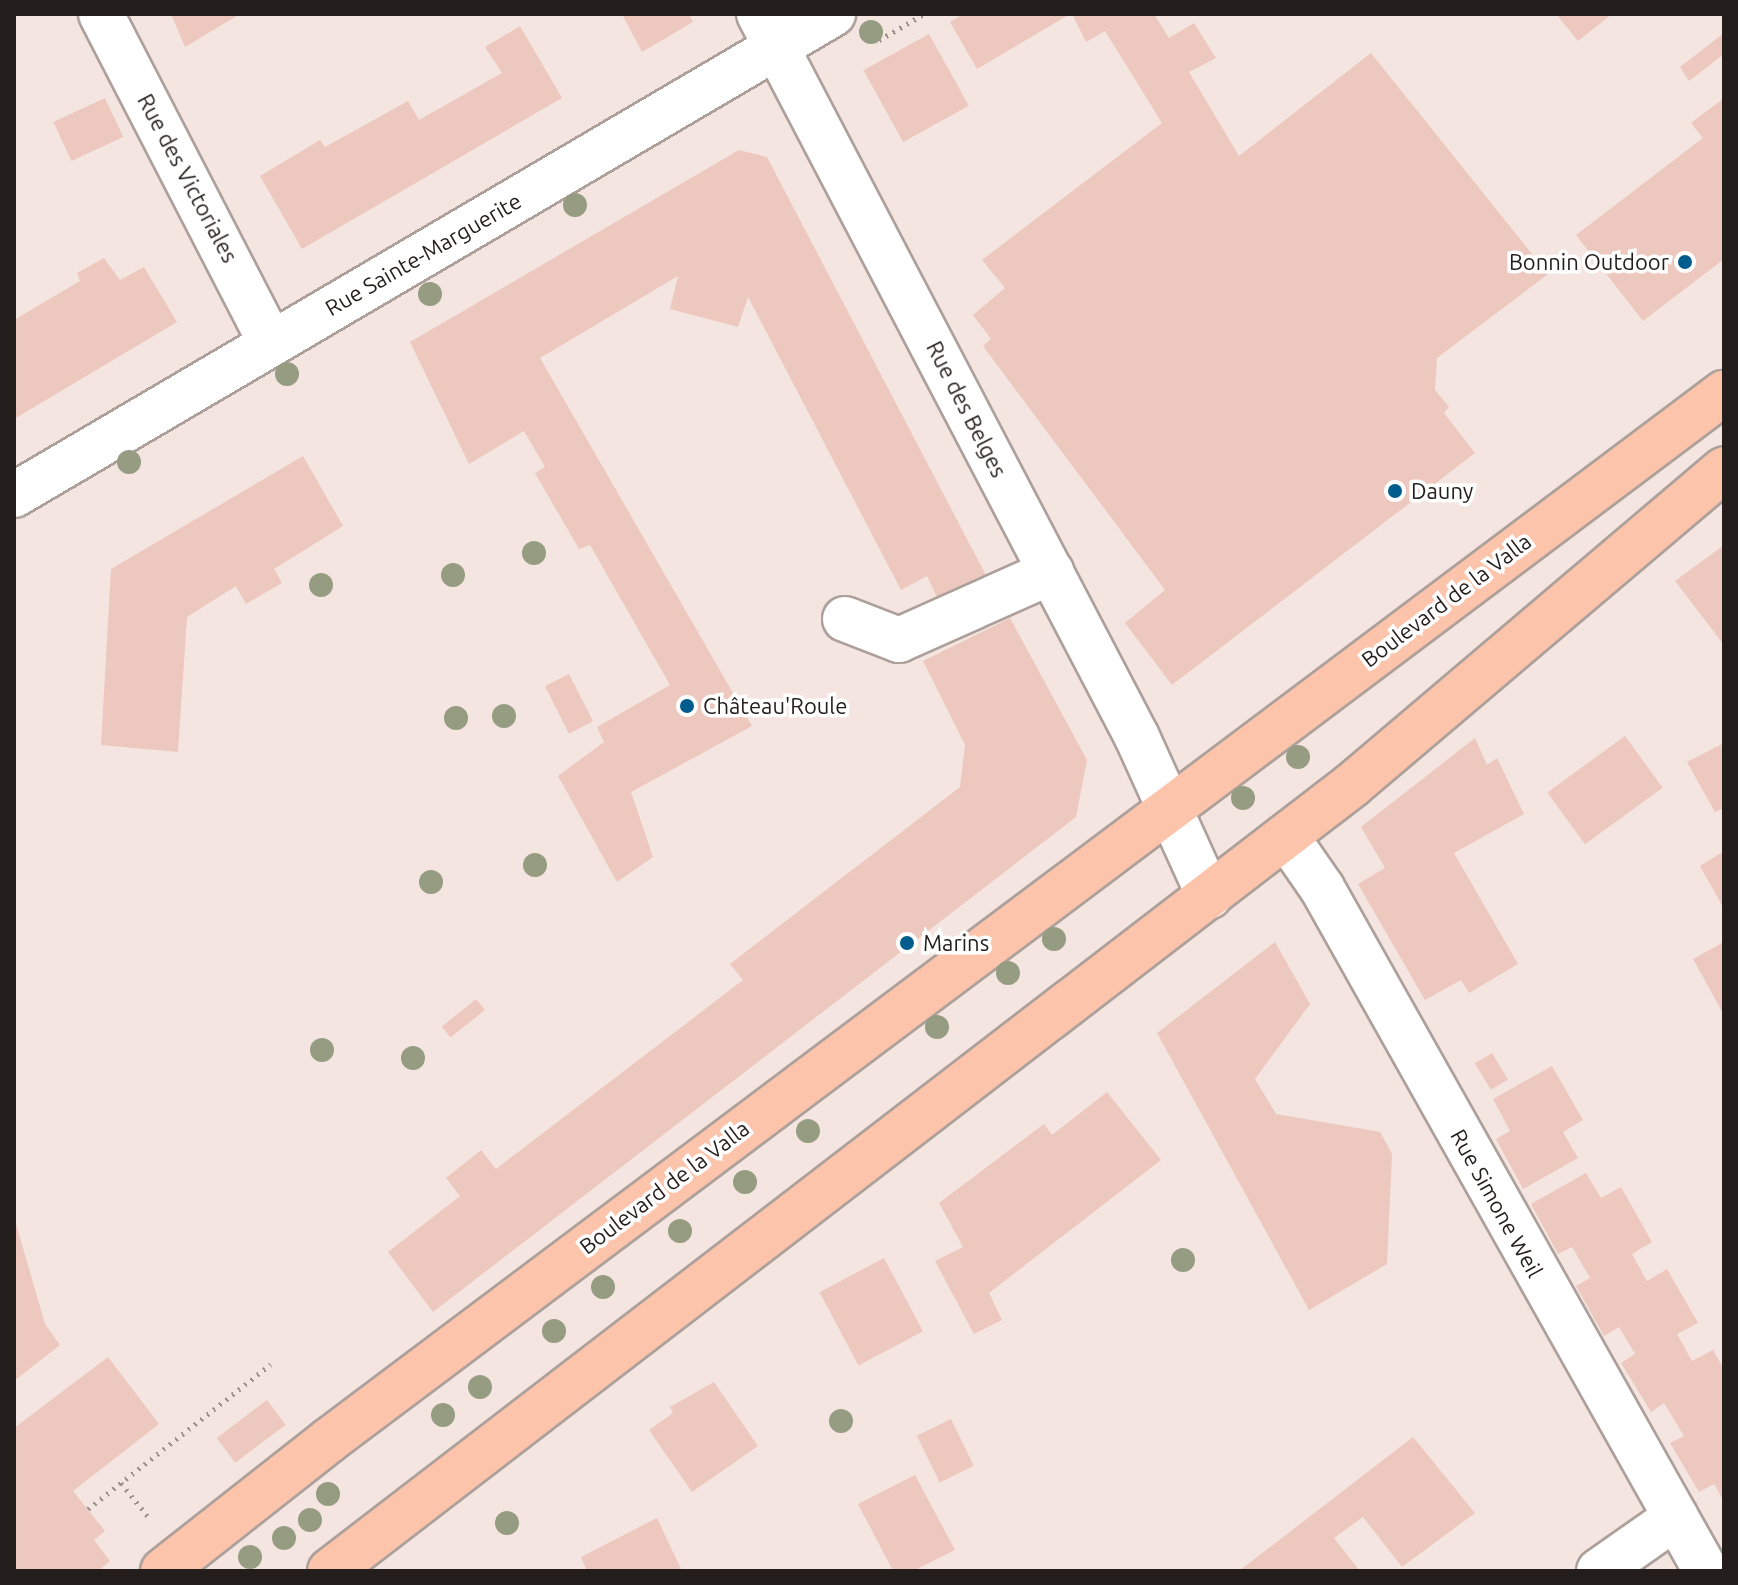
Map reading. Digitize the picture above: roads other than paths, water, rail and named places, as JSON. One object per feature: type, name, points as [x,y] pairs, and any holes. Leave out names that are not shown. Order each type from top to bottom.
[{"type":"main road","name":"Boulevard de la Valla","points":[[163,1571],[328,1441],[1168,807],[1724,393]]},
{"type":"main road","points":[[330,1571],[1286,836],[1724,469]]},
{"type":"street","name":"Rue des Victoriales","points":[[101,14],[271,343]]},
{"type":"street","name":"Rue Sainte-Marguerite","points":[[14,495],[271,343],[769,30],[833,14]]},
{"type":"street","name":"Rue des Belges","points":[[769,30],[1051,572],[1168,807]]},
{"type":"street","points":[[845,619],[899,640],[1051,572]]},
{"type":"street","points":[[1168,807],[1209,896]]},
{"type":"street","name":"Rue Simone Weil","points":[[1286,836],[1322,888],[1706,1571]]},
{"type":"street","points":[[1599,1571],[1676,1517]]},
{"type":"place","name":"Bonnin Outdoor","points":[[1685,262]]},
{"type":"place","name":"Dauny","points":[[1395,491]]},
{"type":"place","name":"Château'Roule","points":[[687,706]]},
{"type":"place","name":"Marins","points":[[907,943]]}]
